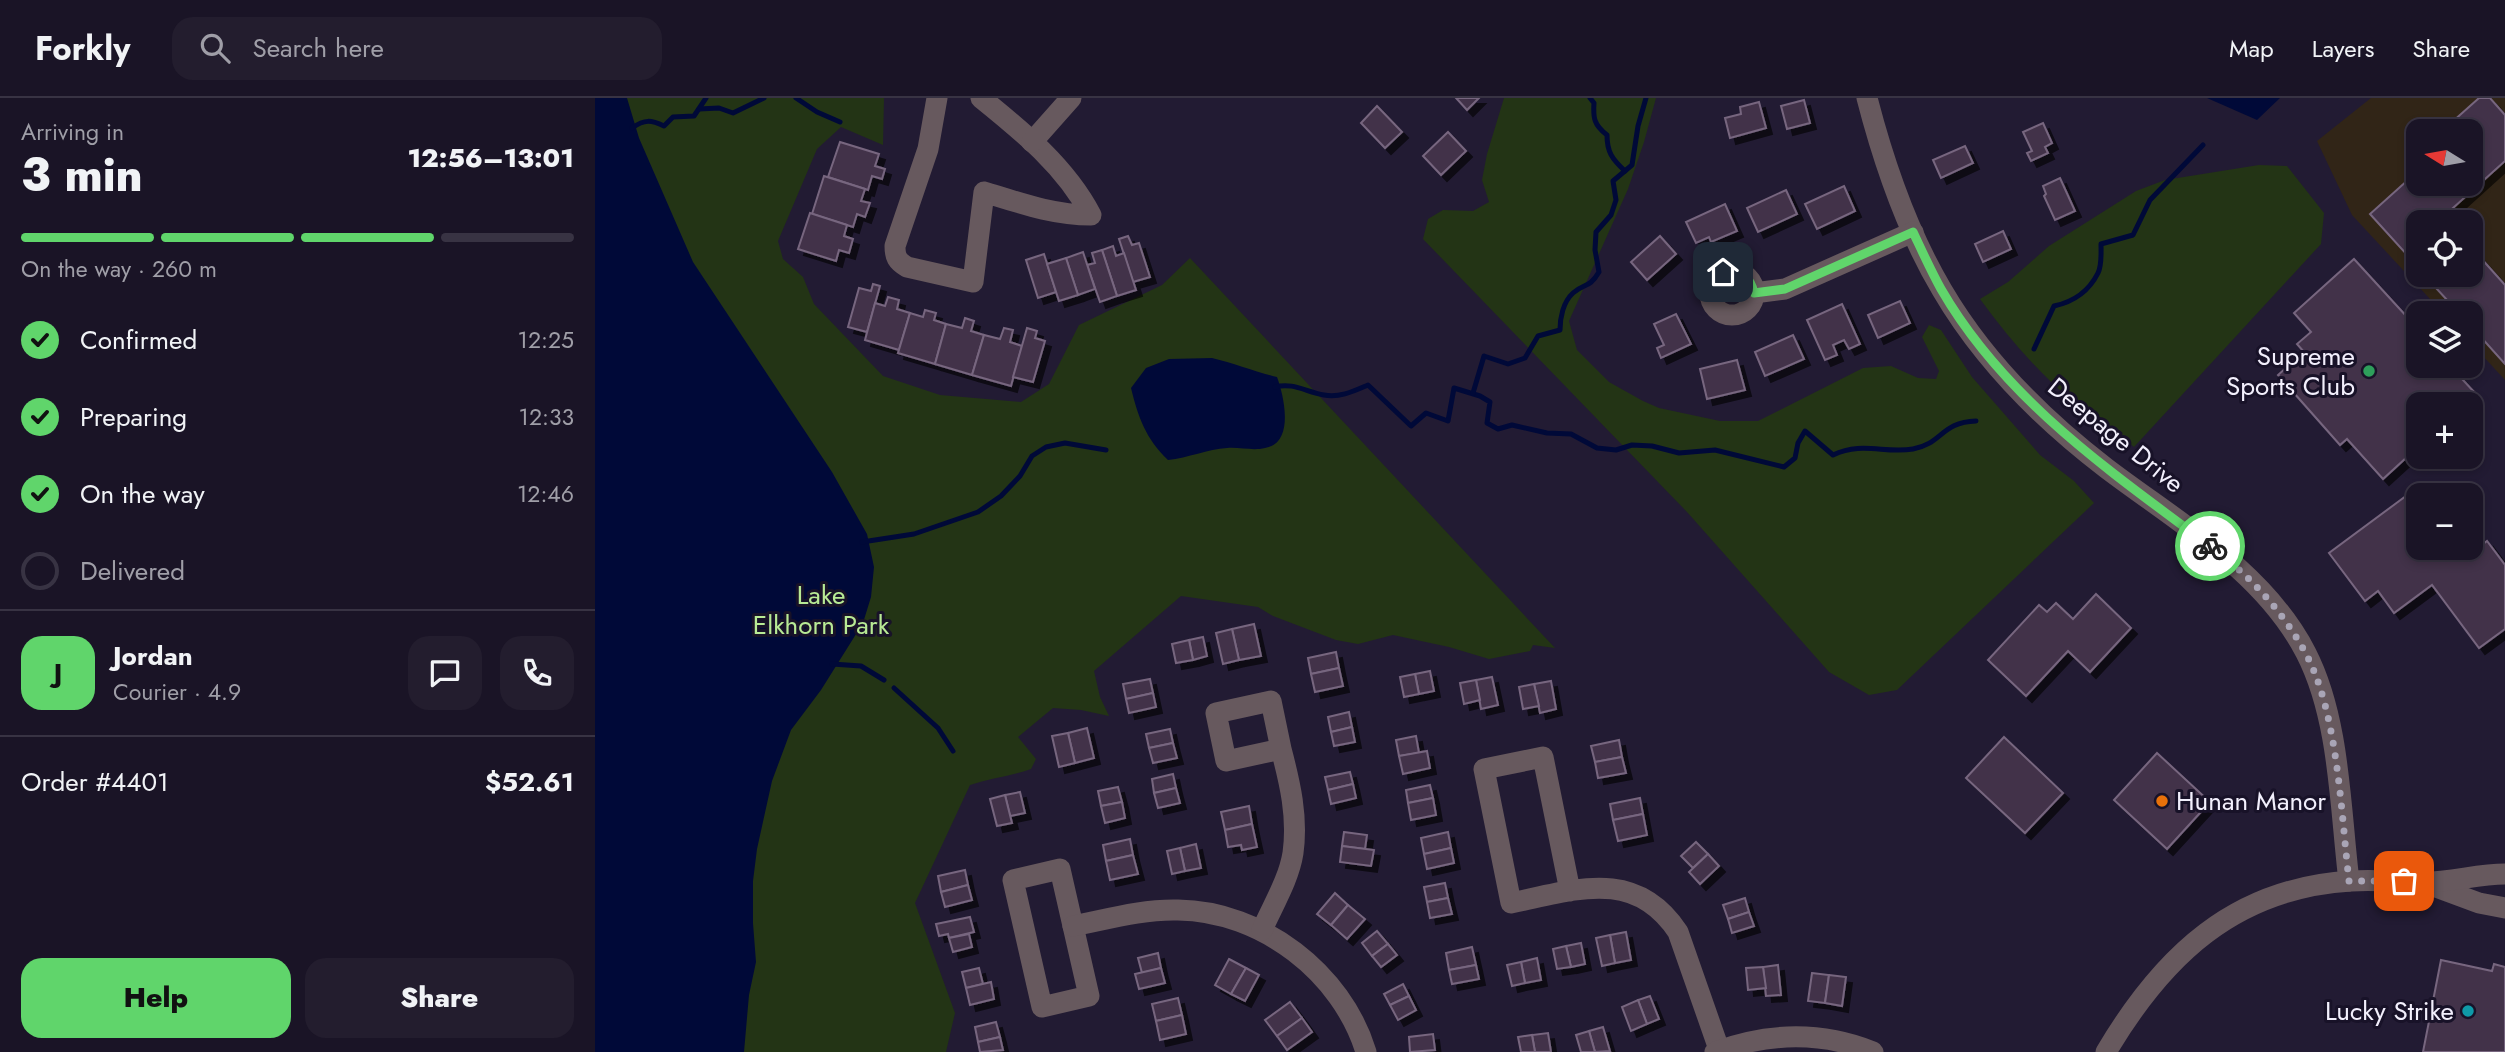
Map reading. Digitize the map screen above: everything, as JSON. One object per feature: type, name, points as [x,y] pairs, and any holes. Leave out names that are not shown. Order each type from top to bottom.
[{"type":"street","points":[[937,98],[928,149],[895,246],[895,257],[907,267],[973,282],[984,192],[1047,211],[1091,215],[1069,179],[1032,142],[981,98]]},
{"type":"street","points":[[1032,142],[1071,98]]},
{"type":"street","name":"Deepage Drive","points":[[1867,98],[1890,175],[1913,232],[1942,290],[1995,365],[2062,433],[2246,575],[2267,596],[2307,654],[2330,723],[2349,881]]},
{"type":"street","points":[[1754,293],[1785,289],[1913,232]]},
{"type":"street","points":[[1262,930],[1286,877],[1293,854],[1294,804],[1281,749]]},
{"type":"street","points":[[1570,891],[1543,757],[1484,769],[1511,903],[1590,888],[1628,892],[1644,897],[1668,916],[1678,932],[1718,1051],[1752,1040],[1794,1036],[1832,1040],[1873,1052]]},
{"type":"street","points":[[1060,869],[1073,926],[1089,996],[1042,1007],[1013,880],[1060,869]]},
{"type":"street","points":[[2106,1052],[2139,1000],[2183,951],[2217,924],[2262,901],[2289,891],[2349,881],[2385,879],[2423,882],[2505,874]]},
{"type":"street","points":[[2423,882],[2479,903],[2505,908]]},
{"type":"street","points":[[1073,926],[1129,914],[1181,909],[1206,912],[1262,930],[1291,950],[1328,982],[1346,1006],[1366,1052]]},
{"type":"shaded area","points":[[595,98],[627,98],[639,138],[693,262],[832,472],[867,534],[874,567],[871,597],[863,623],[821,690],[791,730],[772,781],[753,881],[756,962],[749,995],[744,1052],[595,1052]]},
{"type":"shaded area","points":[[2207,98],[2280,98],[2257,120]]},
{"type":"shaded area","points":[[2371,98],[2505,98],[2505,380],[2483,356],[2483,301],[2432,301],[2419,287],[2483,287],[2483,210],[2406,210],[2406,273],[2352,215],[2317,141]]},
{"type":"shaded area","points":[[1212,358],[1277,377],[1285,418],[1281,437],[1265,448],[1220,449],[1168,460],[1144,427],[1131,388],[1146,368],[1169,359]]},
{"type":"green space","name":"Lake Elkhorn Park","points":[[595,98],[884,98],[883,145],[841,127],[817,149],[778,241],[783,259],[803,277],[814,304],[883,376],[940,395],[1021,402],[1049,384],[1079,325],[1162,285],[1190,258],[1555,648],[1533,645],[1530,651],[1489,659],[1393,635],[1358,644],[1336,640],[1273,616],[1258,607],[1181,596],[1094,671],[1100,697],[1109,716],[1053,708],[1018,737],[1036,759],[1031,769],[970,785],[915,903],[955,1013],[946,1052],[595,1052]]},
{"type":"green space","points":[[1504,98],[1656,98],[1628,189],[1569,321],[1577,350],[1609,382],[1659,408],[1720,421],[1758,421],[1863,368],[1891,366],[1918,378],[1936,379],[1939,371],[1922,337],[1929,325],[1941,330],[1972,377],[2040,455],[2074,481],[2094,503],[1897,690],[1869,695],[1829,672],[1687,512],[1423,239],[1428,219],[1443,210],[1473,211],[1489,202],[1482,180]]},
{"type":"green space","points":[[2259,165],[2287,166],[2324,213],[2321,244],[2134,447],[2072,401],[2047,378],[2012,340],[1980,299],[2008,282],[2049,246],[2136,191],[2165,180]]},
{"type":"building","points":[[1456,98],[1479,98],[1467,110]]},
{"type":"building","points":[[2479,98],[2490,98],[2505,115],[2505,161],[2483,181],[2483,119],[2455,119]]},
{"type":"building","points":[[1804,100],[1810,123],[1787,129],[1781,106]]},
{"type":"building","points":[[1759,102],[1766,128],[1730,138],[1725,118],[1741,114],[1740,107]]},
{"type":"building","points":[[1377,106],[1402,132],[1385,148],[1361,123]]},
{"type":"building","points":[[2043,123],[2052,143],[2045,147],[2048,153],[2031,161],[2027,153],[2032,151],[2023,132]]},
{"type":"building","points":[[1448,132],[1466,151],[1441,175],[1423,156]]},
{"type":"building","points":[[840,142],[879,154],[875,166],[885,169],[882,179],[872,176],[868,190],[828,177]]},
{"type":"building","points":[[1965,146],[1973,163],[1941,178],[1933,160]]},
{"type":"building","points":[[824,176],[865,189],[861,201],[870,203],[865,217],[857,214],[853,227],[812,214]]},
{"type":"building","points":[[2060,178],[2075,211],[2055,220],[2044,196],[2046,194],[2043,186]]},
{"type":"building","points":[[2406,182],[2406,196],[2466,196],[2451,210],[2406,210],[2406,254],[2370,214]]},
{"type":"building","points":[[1844,186],[1855,211],[1817,229],[1805,204]]},
{"type":"building","points":[[1786,190],[1797,214],[1758,232],[1747,208]]},
{"type":"building","points":[[1725,204],[1737,231],[1711,242],[1709,237],[1696,243],[1686,222]]},
{"type":"building","points":[[810,213],[847,225],[844,236],[853,239],[849,253],[839,250],[836,261],[798,249]]},
{"type":"building","points":[[2003,231],[2011,249],[1983,262],[1975,244]]},
{"type":"building","points":[[1128,236],[1132,245],[1139,243],[1150,277],[1133,282],[1119,239]]},
{"type":"building","points":[[1660,236],[1676,254],[1647,280],[1631,262]]},
{"type":"building","points":[[1113,246],[1116,256],[1124,253],[1136,290],[1117,296],[1102,250]]},
{"type":"building","points":[[1102,250],[1117,296],[1100,302],[1087,265],[1095,263],[1092,253]]},
{"type":"building","points":[[1083,252],[1095,289],[1078,295],[1066,258]]},
{"type":"building","points":[[1044,254],[1056,292],[1038,298],[1026,260]]},
{"type":"building","points":[[1066,258],[1078,295],[1059,301],[1047,264]]},
{"type":"building","name":"Supreme Sports Club","points":[[2354,259],[2406,316],[2406,378],[2461,378],[2474,392],[2406,392],[2406,458],[2383,479],[2347,439],[2340,445],[2278,375],[2304,352],[2297,344],[2311,332],[2294,313]]},
{"type":"building","points":[[2483,260],[2505,285],[2505,364],[2483,339],[2483,301],[2448,301],[2435,287],[2483,287]]},
{"type":"building","points":[[873,284],[880,286],[867,332],[848,327],[859,288],[871,291]]},
{"type":"building","points":[[888,297],[899,300],[897,309],[910,313],[899,350],[865,340],[875,303],[885,306]]},
{"type":"building","points":[[1900,301],[1910,323],[1878,338],[1868,315]]},
{"type":"building","points":[[1842,304],[1860,344],[1849,349],[1844,340],[1833,345],[1837,355],[1825,360],[1807,320]]},
{"type":"building","points":[[925,310],[936,313],[934,320],[946,324],[935,364],[898,353],[910,313],[923,317]]},
{"type":"building","points":[[1676,314],[1691,344],[1661,358],[1657,348],[1664,345],[1654,324]]},
{"type":"building","points":[[965,318],[974,321],[971,331],[984,335],[972,375],[935,364],[946,324],[962,328]]},
{"type":"building","points":[[1004,328],[1013,330],[1010,342],[1022,346],[1011,386],[972,375],[984,335],[1000,339]]},
{"type":"building","points":[[1027,328],[1037,331],[1035,338],[1045,341],[1033,382],[1013,377]]},
{"type":"building","points":[[1793,335],[1804,359],[1765,376],[1755,352]]},
{"type":"building","points":[[1737,360],[1745,390],[1707,399],[1700,369]]},
{"type":"building","points":[[2406,496],[2406,560],[2483,560],[2483,544],[2487,541],[2505,565],[2505,629],[2479,648],[2432,585],[2394,613],[2378,591],[2365,601],[2329,553]]},
{"type":"building","points":[[2096,594],[2131,628],[2090,672],[2068,651],[2026,696],[1988,660],[2039,605],[2047,612],[2056,603],[2073,619]]},
{"type":"building","points":[[1254,624],[1261,656],[1239,660],[1232,629]]},
{"type":"building","points":[[1232,629],[1239,660],[1223,664],[1216,633]]},
{"type":"building","points":[[1203,637],[1207,656],[1193,660],[1189,640]]},
{"type":"building","points":[[1189,640],[1193,660],[1176,663],[1172,644]]},
{"type":"building","points":[[1336,652],[1339,668],[1311,674],[1308,658]]},
{"type":"building","points":[[1339,668],[1343,686],[1315,692],[1311,674]]},
{"type":"building","points":[[1430,671],[1434,691],[1419,694],[1415,674]]},
{"type":"building","points":[[1415,674],[1419,694],[1404,697],[1400,677]]},
{"type":"building","points":[[1492,677],[1498,705],[1481,709],[1476,680]]},
{"type":"building","points":[[1150,679],[1153,693],[1126,699],[1123,684]]},
{"type":"building","points":[[1476,680],[1480,700],[1464,704],[1460,683]]},
{"type":"building","points":[[1551,681],[1556,709],[1540,713],[1534,684]]},
{"type":"building","points":[[1534,684],[1539,706],[1523,709],[1519,687]]},
{"type":"building","points":[[1153,693],[1156,707],[1129,713],[1126,699]]},
{"type":"building","points":[[1349,712],[1352,727],[1331,732],[1328,717]]},
{"type":"building","points":[[1352,727],[1355,742],[1334,746],[1331,732]]},
{"type":"building","points":[[1087,728],[1094,758],[1075,763],[1068,733]]},
{"type":"building","points":[[1170,729],[1173,743],[1149,748],[1146,734]]},
{"type":"building","points":[[1068,733],[1075,763],[1059,767],[1052,736]]},
{"type":"building","points":[[1416,736],[1419,753],[1399,756],[1396,740]]},
{"type":"building","points":[[2004,737],[2063,793],[2025,833],[1966,778]]},
{"type":"building","points":[[1619,740],[1622,757],[1595,762],[1591,746]]},
{"type":"building","points":[[1173,743],[1177,758],[1153,763],[1149,748]]},
{"type":"building","points":[[1427,751],[1430,768],[1403,774],[1399,756]]},
{"type":"building","name":"Hunan Manor","points":[[2157,753],[2210,802],[2167,849],[2114,800]]},
{"type":"building","points":[[1622,757],[1626,773],[1598,778],[1595,762]]},
{"type":"building","points":[[1350,772],[1353,784],[1328,790],[1325,777]]},
{"type":"building","points":[[1173,774],[1176,788],[1154,793],[1152,779]]},
{"type":"building","points":[[1353,784],[1356,798],[1331,804],[1328,790]]},
{"type":"building","points":[[1430,785],[1433,798],[1408,803],[1406,790]]},
{"type":"building","points":[[1118,787],[1122,802],[1101,806],[1098,791]]},
{"type":"building","points":[[1176,788],[1180,803],[1158,808],[1154,793]]},
{"type":"building","points":[[1020,792],[1025,813],[1010,816],[1005,795]]},
{"type":"building","points":[[1005,795],[1012,823],[997,826],[990,799]]},
{"type":"building","points":[[1433,798],[1436,815],[1411,820],[1408,803]]},
{"type":"building","points":[[1640,798],[1643,814],[1613,820],[1610,804]]},
{"type":"building","points":[[1122,802],[1125,818],[1105,823],[1101,806]]},
{"type":"building","points":[[1249,806],[1252,824],[1225,830],[1221,812]]},
{"type":"building","points":[[1643,814],[1647,835],[1618,841],[1613,820]]},
{"type":"building","points":[[1252,824],[1257,847],[1242,850],[1241,845],[1228,847],[1225,830]]},
{"type":"building","points":[[1344,832],[1367,835],[1365,849],[1342,846]]},
{"type":"building","points":[[1448,832],[1451,848],[1424,854],[1421,838]]},
{"type":"building","points":[[1130,839],[1133,855],[1106,861],[1103,845]]},
{"type":"building","points":[[1696,842],[1708,854],[1693,868],[1681,856]]},
{"type":"building","points":[[1196,844],[1201,868],[1185,871],[1180,848]]},
{"type":"building","points":[[1342,846],[1374,850],[1371,866],[1340,862]]},
{"type":"building","points":[[1180,848],[1185,871],[1172,874],[1167,851]]},
{"type":"building","points":[[1451,848],[1454,863],[1427,869],[1424,854]]},
{"type":"building","points":[[1708,854],[1719,866],[1700,884],[1689,872]]},
{"type":"building","points":[[1133,855],[1138,874],[1110,880],[1106,861]]},
{"type":"building","points":[[965,870],[968,885],[941,892],[938,876]]},
{"type":"building","points":[[1445,883],[1448,898],[1427,902],[1424,887]]},
{"type":"building","points":[[968,885],[972,900],[945,907],[941,892]]},
{"type":"building","points":[[1335,893],[1348,905],[1331,925],[1317,914]]},
{"type":"building","points":[[1448,898],[1452,914],[1430,918],[1427,902]]},
{"type":"building","points":[[1745,898],[1749,912],[1728,919],[1723,905]]},
{"type":"building","points":[[1348,905],[1365,919],[1347,939],[1331,925]]},
{"type":"building","points":[[1749,912],[1754,926],[1732,933],[1728,919]]},
{"type":"building","points":[[970,917],[974,932],[949,938],[948,934],[939,936],[936,924]]},
{"type":"building","points":[[1377,931],[1388,944],[1372,956],[1362,943]]},
{"type":"building","points":[[1626,932],[1631,960],[1615,963],[1610,935]]},
{"type":"building","points":[[969,934],[972,947],[953,952],[949,938]]},
{"type":"building","points":[[1610,935],[1615,963],[1602,966],[1596,938]]},
{"type":"building","points":[[1581,943],[1585,964],[1571,967],[1566,946]]},
{"type":"building","points":[[1388,944],[1397,955],[1381,967],[1372,956]]},
{"type":"building","points":[[1566,946],[1571,967],[1557,969],[1553,949]]},
{"type":"building","points":[[1472,947],[1476,965],[1449,970],[1446,953]]},
{"type":"building","points":[[1158,953],[1161,968],[1142,973],[1138,958]]},
{"type":"building","points":[[1537,958],[1541,980],[1525,983],[1521,962]]},
{"type":"building","points":[[1229,959],[1246,968],[1231,994],[1215,985]]},
{"type":"building","name":"Lucky Strike","points":[[2441,960],[2492,971],[2494,964],[2505,967],[2505,1052],[2423,1052]]},
{"type":"building","points":[[1521,962],[1525,983],[1512,986],[1507,965]]},
{"type":"building","points":[[1476,965],[1479,979],[1452,984],[1449,970]]},
{"type":"building","points":[[1778,965],[1781,995],[1766,996],[1763,967]]},
{"type":"building","points":[[1763,967],[1766,988],[1748,990],[1746,968]]},
{"type":"building","points":[[979,968],[983,984],[966,988],[962,972]]},
{"type":"building","points":[[1161,968],[1165,983],[1139,989],[1135,974]]},
{"type":"building","points":[[1246,968],[1259,975],[1245,1001],[1231,994]]},
{"type":"building","points":[[1812,973],[1829,975],[1825,1003],[1808,1001]]},
{"type":"building","points":[[1829,975],[1846,977],[1842,1006],[1825,1003]]},
{"type":"building","points":[[991,982],[994,999],[970,1005],[966,988]]},
{"type":"building","points":[[1403,984],[1409,996],[1390,1005],[1384,994]]},
{"type":"building","points":[[1409,996],[1416,1010],[1398,1020],[1390,1005]]},
{"type":"building","points":[[1650,996],[1659,1019],[1647,1024],[1638,1000]]},
{"type":"building","points":[[1178,998],[1182,1015],[1156,1021],[1152,1004]]},
{"type":"building","points":[[1638,1000],[1647,1024],[1631,1031],[1622,1007]]},
{"type":"building","points":[[1290,1002],[1302,1018],[1277,1036],[1265,1020]]},
{"type":"building","points":[[1182,1015],[1186,1034],[1160,1040],[1156,1021]]},
{"type":"building","points":[[1302,1018],[1312,1032],[1287,1050],[1277,1036]]},
{"type":"building","points":[[996,1022],[1000,1037],[978,1042],[975,1027]]},
{"type":"building","points":[[1603,1027],[1610,1051],[1595,1052],[1589,1031]]},
{"type":"building","points":[[1589,1031],[1595,1052],[1581,1052],[1576,1035]]},
{"type":"building","points":[[1548,1033],[1551,1052],[1535,1052],[1532,1035]]},
{"type":"building","points":[[1433,1034],[1435,1050],[1410,1052],[1409,1037]]},
{"type":"building","points":[[1532,1035],[1535,1052],[1521,1052],[1518,1037]]},
{"type":"building","points":[[1000,1037],[1003,1050],[980,1052],[978,1042]]},
{"type":"waterway","points":[[632,128],[648,121],[664,126],[673,117],[694,116],[706,98]]},
{"type":"waterway","points":[[699,109],[719,108],[733,113],[764,98]]},
{"type":"waterway","points":[[796,98],[817,112],[840,122]]},
{"type":"waterway","points":[[1590,98],[1594,103],[1595,121],[1607,135],[1611,155],[1625,171]]},
{"type":"waterway","points":[[1473,393],[1484,356],[1508,364],[1525,358],[1538,336],[1560,330],[1567,301],[1599,272],[1595,250],[1596,232],[1611,215],[1616,200],[1613,181],[1632,165],[1638,126],[1646,98]]},
{"type":"waterway","points":[[2034,349],[2054,306],[2080,295],[2098,273],[2101,244],[2133,235],[2150,200],[2203,145]]},
{"type":"waterway","points":[[1275,387],[1294,387],[1336,396],[1368,385],[1411,426],[1426,413],[1448,421],[1454,388],[1490,402],[1487,423],[1498,429],[1512,425],[1547,433],[1571,434],[1597,448],[1616,450],[1632,445],[1652,446],[1679,453],[1715,450],[1784,467],[1795,458],[1798,443],[1805,431],[1833,455],[1864,448],[1913,449],[1930,443],[1955,425],[1976,421]]},
{"type":"waterway","points":[[862,542],[914,534],[978,512],[1001,496],[1020,476],[1032,456],[1046,447],[1065,443],[1106,450]]},
{"type":"waterway","points":[[832,664],[861,666],[884,680]]},
{"type":"waterway","points":[[894,688],[938,728],[953,751]]},
{"type":"way so far","points":[[2210,546],[2267,596],[2307,654],[2330,723],[2349,881],[2404,881]]},
{"type":"place","name":"Supreme Sports Club","points":[[2369,371]]},
{"type":"place","name":"Hunan Manor","points":[[2162,801]]},
{"type":"place","name":"Lucky Strike","points":[[2468,1011]]},
{"type":"route","points":[[1723,272],[1733,270],[1741,273],[1752,284],[1754,293],[1772,292],[1785,289],[1913,232],[1942,290],[1966,326],[1995,365],[2027,400],[2104,467],[2210,546]]}]
